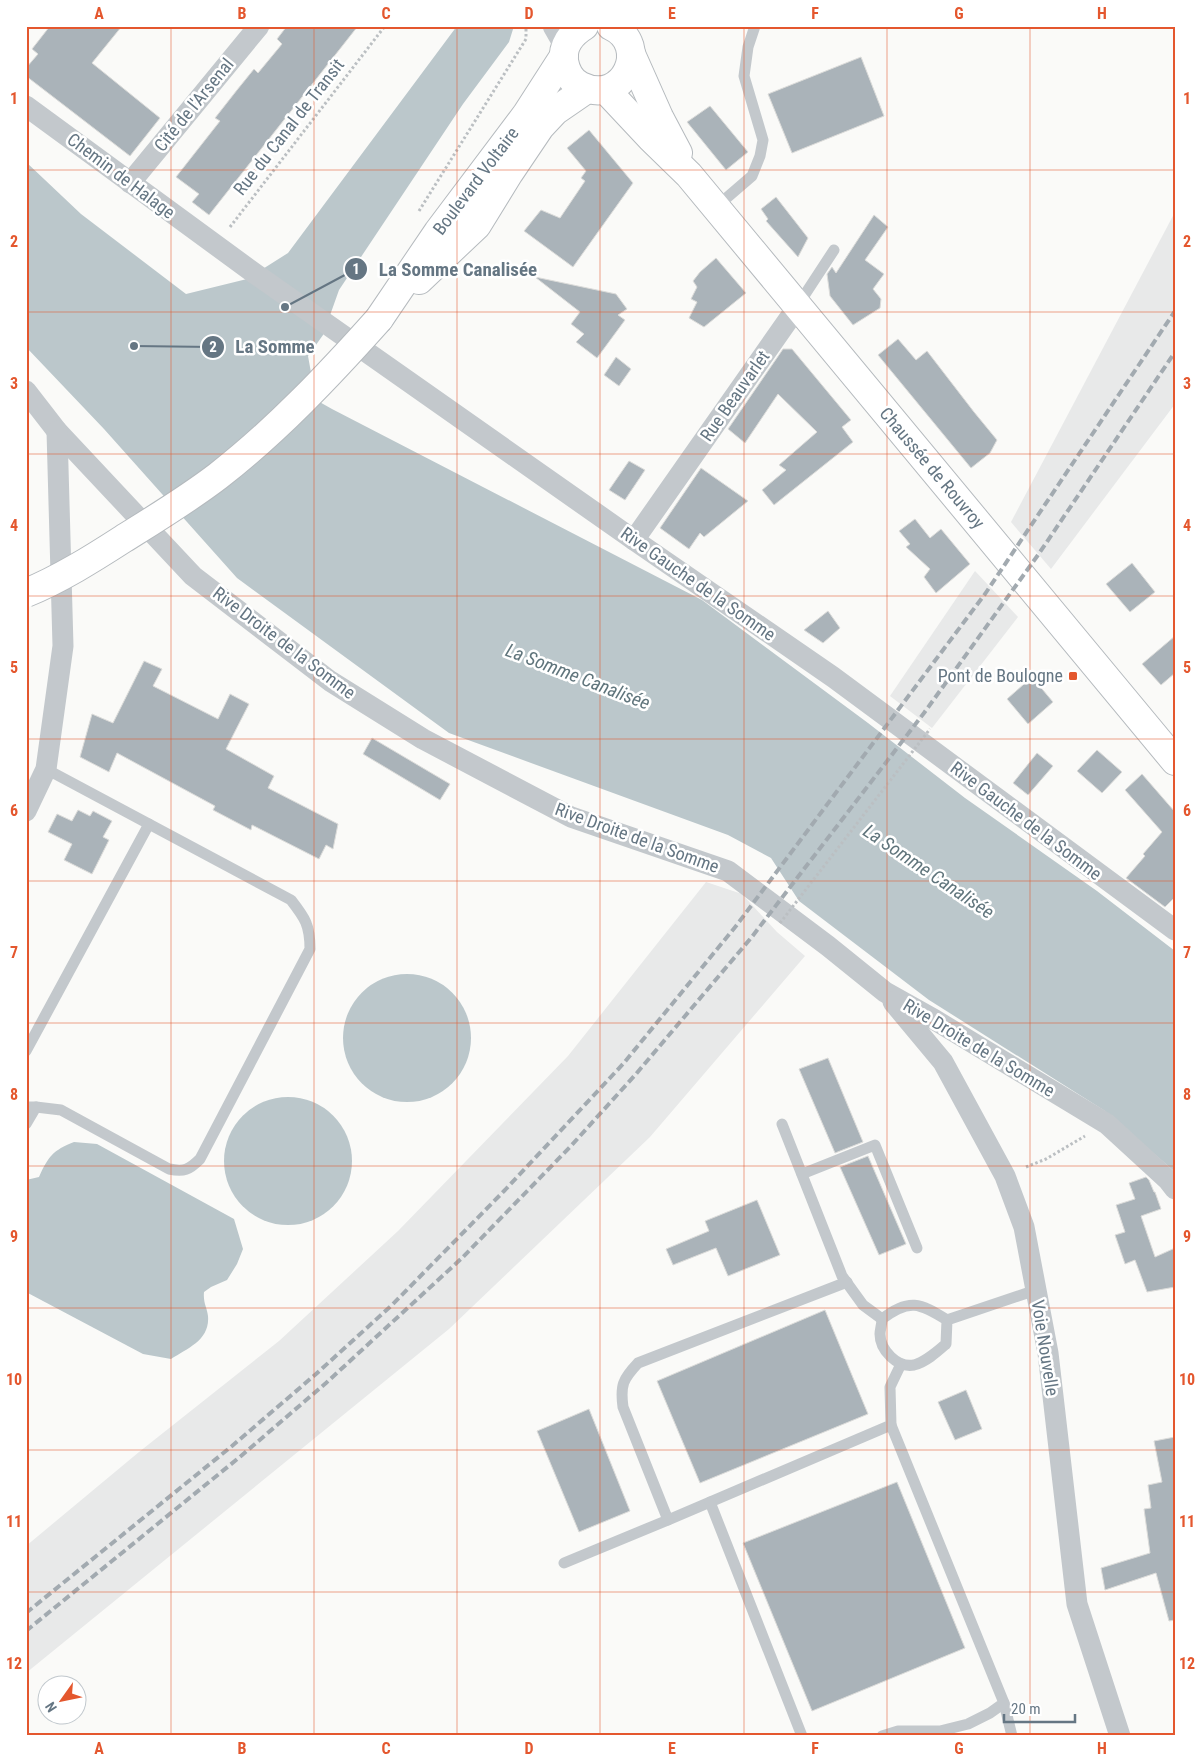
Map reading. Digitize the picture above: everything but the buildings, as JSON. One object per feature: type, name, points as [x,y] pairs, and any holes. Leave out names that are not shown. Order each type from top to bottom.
[{"type":"main road","name":"Boulevard Voltaire","points":[[379,319],[438,232],[526,114],[561,43],[569,39],[583,26]]},
{"type":"main road","name":"Chaussée de Rouvroy","points":[[621,35],[659,117],[689,175]]},
{"type":"main road","name":"Boulevard Voltaire","points":[[379,319],[477,225],[508,172],[540,127],[555,111],[597,90],[615,86],[622,80],[628,72],[631,63],[621,35]]},
{"type":"main road","name":"Chaussée de Rouvroy","points":[[561,43],[565,67],[570,76],[578,84],[597,90],[619,102],[651,138],[689,175],[1175,761]]},
{"type":"main road","points":[[26,593],[89,560],[217,476],[272,429],[324,380],[379,319]]},
{"type":"street","name":"Cité de l'Arsenal","points":[[130,183],[258,26]]},
{"type":"street","name":"Chemin de Halage","points":[[26,106],[215,245]]},
{"type":"street","name":"Rive Gauche de la Somme","points":[[215,245],[634,540],[833,677],[1175,930]]},
{"type":"street","name":"Rue Beauvarlet","points":[[634,540],[798,306]]},
{"type":"street","name":"Rive Droite de la Somme","points":[[26,391],[57,432],[194,576],[330,681],[423,739],[571,817],[728,871],[828,946],[885,992],[1107,1124],[1168,1180],[1175,1189]]},
{"type":"street","points":[[26,811],[46,769],[63,646],[57,432]]},
{"type":"street","name":"Voie Nouvelle","points":[[885,992],[942,1062],[1005,1176],[1024,1227],[1048,1353],[1077,1604],[1120,1736]]},
{"type":"lane","points":[[716,207],[752,176],[760,156],[763,140],[744,76],[748,47],[755,26]]},
{"type":"lane","name":"Rue Beauvarlet","points":[[798,306],[834,250]]},
{"type":"lane","points":[[26,1124],[31,1107],[61,1110],[169,1169],[179,1171],[191,1168],[200,1159],[310,949],[310,933],[306,921],[291,900],[46,769]]},
{"type":"lane","points":[[26,1051],[149,824]]},
{"type":"lane","points":[[782,1124],[842,1276],[863,1305],[882,1319]]},
{"type":"lane","points":[[802,1174],[875,1145],[917,1248]]},
{"type":"lane","points":[[668,1520],[622,1407],[620,1392],[625,1377],[638,1363],[846,1282]]},
{"type":"lane","points":[[947,1320],[1036,1290]]},
{"type":"lane","points":[[912,1304],[928,1308],[947,1320],[946,1344],[935,1354],[914,1365],[901,1364],[887,1354],[880,1336],[882,1319],[895,1309],[912,1304]]},
{"type":"lane","points":[[901,1364],[890,1387],[891,1424],[1004,1703],[1012,1736]]},
{"type":"lane","points":[[564,1563],[891,1424]]},
{"type":"lane","points":[[710,1502],[802,1736]]},
{"type":"lane","points":[[882,1736],[898,1731],[940,1731],[950,1729],[968,1724],[990,1713],[1004,1703]]},
{"type":"path","name":"Rue du Canal de Transit","points":[[215,245],[385,26]]},
{"type":"path","points":[[415,217],[526,39],[526,26]]},
{"type":"path","points":[[780,923],[930,730]]},
{"type":"path","points":[[1005,1176],[1046,1159],[1107,1124]]},
{"type":"shaded area","points":[[1175,212],[1175,404],[1051,569],[1011,522]]},
{"type":"shaded area","points":[[975,571],[1018,617],[932,728],[890,696]]},
{"type":"shaded area","points":[[706,882],[742,894],[777,932],[805,956],[650,1137],[449,1329],[26,1673],[26,1546],[139,1452],[279,1341],[398,1231],[568,1056]]},
{"type":"water","points":[[457,26],[514,26],[509,42],[463,104],[339,290],[323,335],[308,356],[316,400],[702,600],[868,723],[965,798],[1097,891],[1175,951],[1175,1172],[1105,1111],[929,1000],[799,901],[771,858],[728,835],[449,733],[237,578],[104,429],[26,347],[26,162],[81,214],[186,294],[247,279],[288,253]]},
{"type":"water","points":[[407,974],[420,975],[432,979],[452,993],[466,1013],[470,1025],[470,1051],[466,1063],[452,1083],[432,1097],[420,1101],[407,1102],[394,1101],[382,1097],[362,1083],[348,1063],[344,1051],[343,1038],[344,1025],[348,1013],[362,993],[382,979],[394,975]]},
{"type":"water","points":[[288,1097],[301,1098],[313,1102],[324,1107],[334,1115],[342,1125],[347,1136],[351,1148],[351,1174],[347,1186],[342,1197],[334,1207],[324,1215],[313,1220],[301,1224],[288,1225],[275,1224],[263,1220],[252,1215],[242,1207],[234,1197],[229,1186],[225,1174],[224,1161],[225,1148],[229,1136],[234,1125],[242,1115],[252,1107],[263,1102],[275,1098]]},
{"type":"water","points":[[74,1142],[97,1144],[234,1219],[243,1249],[237,1264],[227,1280],[204,1292],[208,1324],[202,1337],[191,1347],[171,1359],[143,1354],[26,1292],[26,1180],[39,1177],[45,1164],[56,1151]]},
{"type":"railway","points":[[26,1613],[232,1446],[316,1374],[392,1305],[505,1190],[623,1064],[736,926],[985,594],[1175,311]]},
{"type":"railway","points":[[26,1631],[241,1456],[326,1383],[462,1258],[570,1147],[636,1074],[751,938],[924,713],[1038,555],[1175,352]]},
{"type":"place","name":"La Somme Canalisée","points":[[285,307]]},
{"type":"place","name":"La Somme","points":[[134,346]]},
{"type":"place","name":"Pont de Boulogne","points":[[1073,676]]}]
